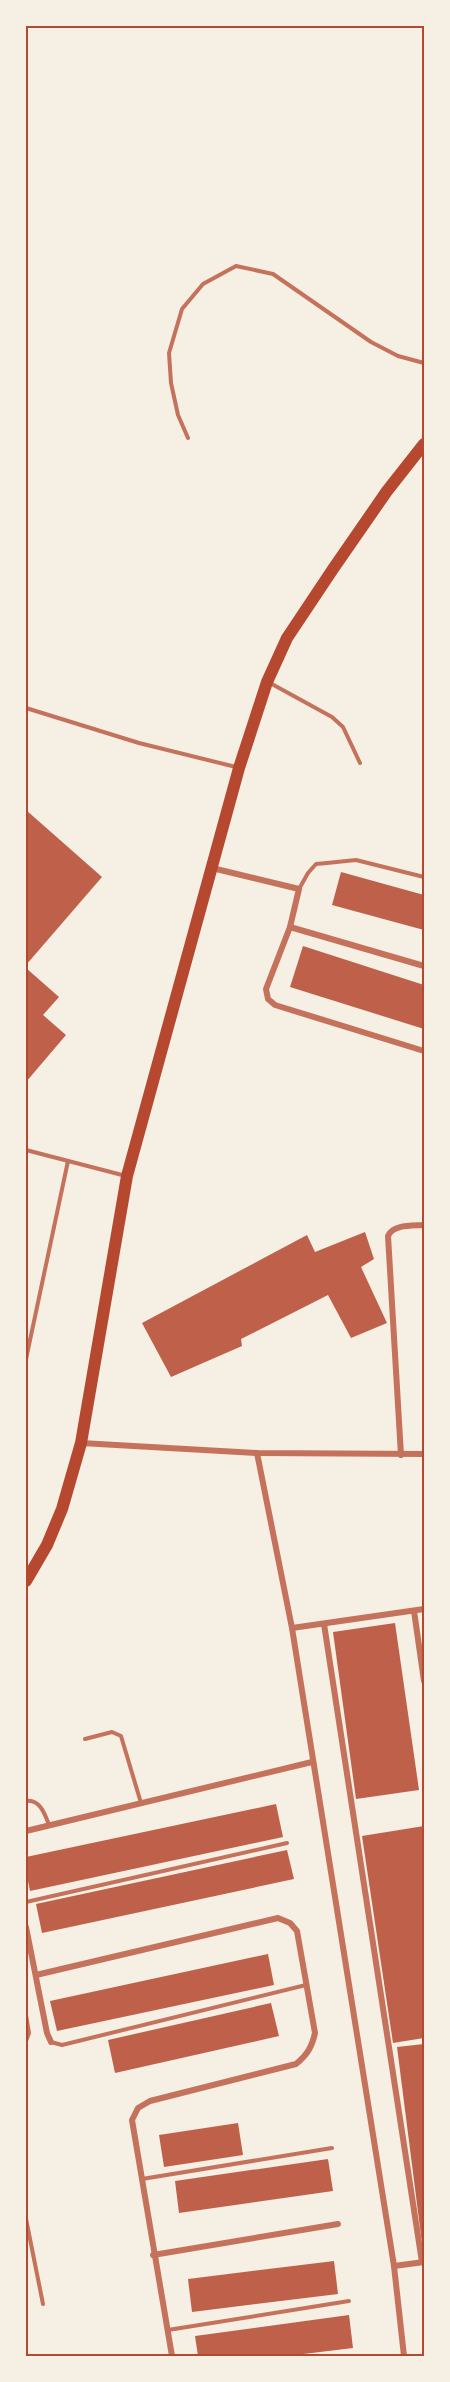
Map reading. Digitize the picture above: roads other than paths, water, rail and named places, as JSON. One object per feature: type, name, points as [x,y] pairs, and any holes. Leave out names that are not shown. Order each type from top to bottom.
[{"type":"main road","points":[[26,1581],[47,1545],[62,1509],[81,1443],[127,1176],[239,768],[267,682],[287,638],[387,491],[424,444]]},
{"type":"street","points":[[211,868],[299,889],[290,927],[266,989],[268,999],[275,1005],[424,1051]]},
{"type":"street","points":[[290,927],[424,966]]},
{"type":"street","points":[[401,1455],[388,1236],[396,1228],[424,1225]]},
{"type":"street","points":[[81,1443],[257,1453],[424,1454]]},
{"type":"street","points":[[257,1453],[292,1628],[394,2266],[404,2356]]},
{"type":"street","points":[[292,1628],[424,1609]]},
{"type":"street","points":[[414,1611],[424,1681]]},
{"type":"street","points":[[324,1624],[423,2262],[394,2266]]},
{"type":"street","points":[[26,1831],[312,1762]]},
{"type":"street","points":[[36,1975],[278,1918],[290,1923],[297,1931],[315,2033],[306,2056],[296,2064],[150,2101],[138,2108],[132,2120],[153,2255],[172,2356]]},
{"type":"street","points":[[26,1927],[47,2033],[51,2042]]},
{"type":"street","points":[[153,2255],[338,2224]]},
{"type":"lane","points":[[188,438],[178,415],[171,383],[169,353],[182,309],[203,284],[236,266],[273,274],[371,342],[398,356],[424,363]]},
{"type":"lane","points":[[267,682],[332,717],[343,727],[360,763]]},
{"type":"lane","points":[[26,708],[139,743],[239,768]]},
{"type":"lane","points":[[299,889],[316,864],[356,860],[424,877]]},
{"type":"lane","points":[[26,1150],[127,1176]]},
{"type":"lane","points":[[26,1359],[68,1161]]},
{"type":"lane","points":[[85,1739],[112,1732],[121,1736],[141,1804]]},
{"type":"lane","points":[[26,1801],[31,1800],[39,1805],[49,1825]]},
{"type":"lane","points":[[26,1902],[287,1843]]},
{"type":"lane","points":[[51,2042],[62,2044],[308,1985]]},
{"type":"lane","points":[[26,2015],[29,2033],[26,2041]]},
{"type":"lane","points":[[141,2179],[332,2148]]},
{"type":"lane","points":[[26,2219],[43,2304]]},
{"type":"lane","points":[[167,2330],[349,2301]]}]
